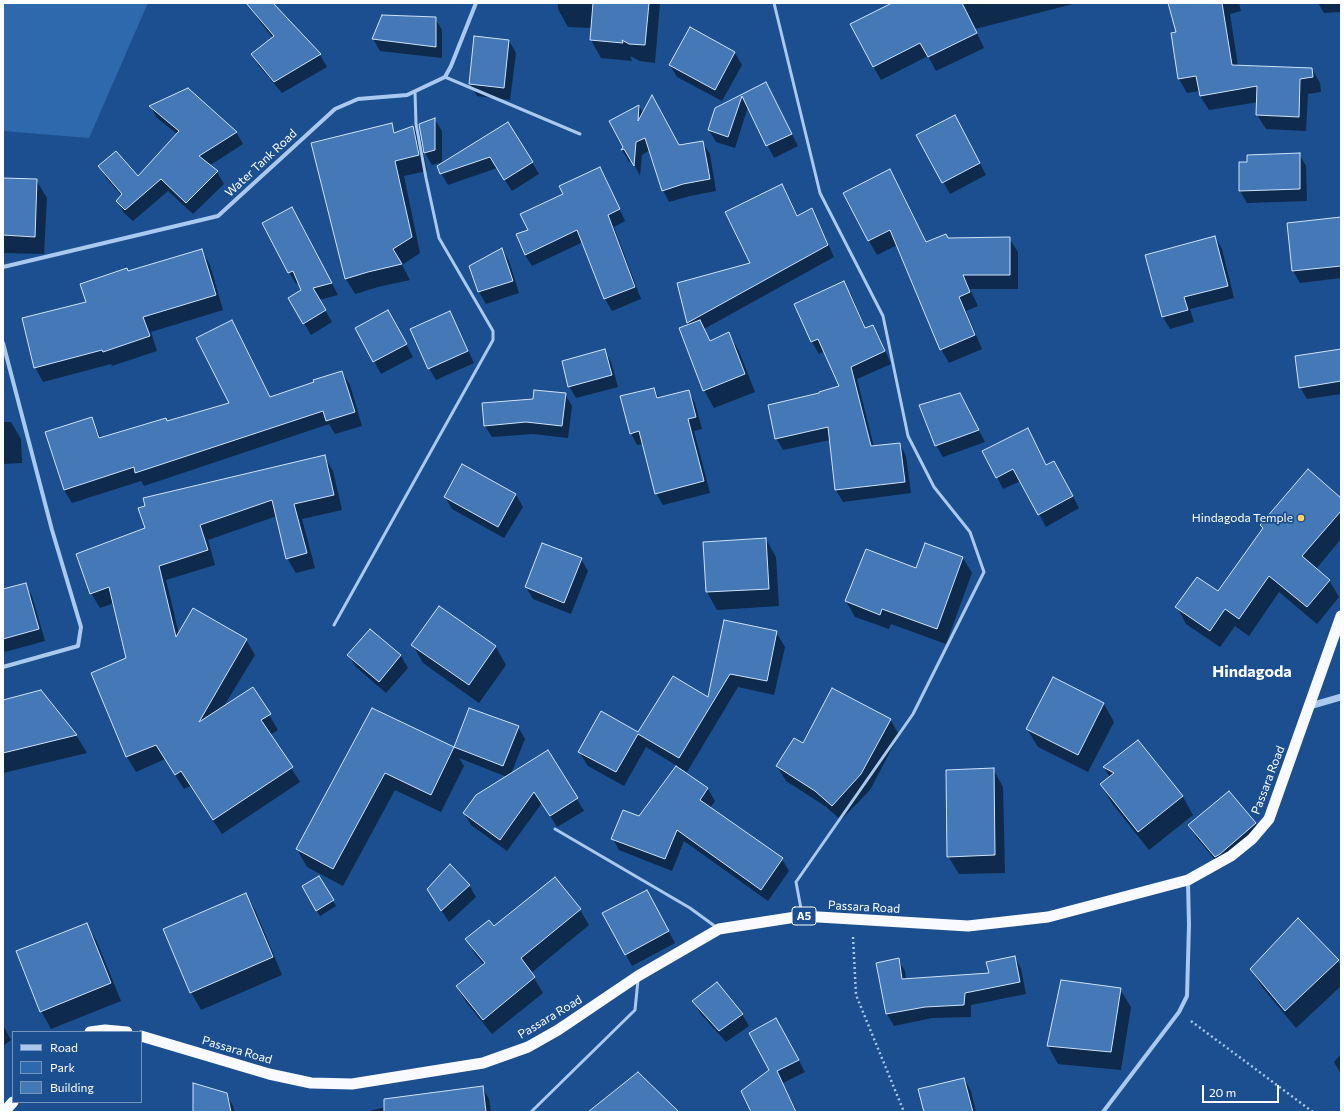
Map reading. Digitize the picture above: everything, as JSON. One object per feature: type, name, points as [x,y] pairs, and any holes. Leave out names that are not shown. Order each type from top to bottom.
[{"type":"highway","name":"Passara Road","points":[[142,1036],[269,1074],[311,1083],[352,1084],[483,1063],[528,1047],[558,1030],[638,976],[719,929],[802,916],[968,926],[1048,917],[1188,880],[1231,856],[1252,840],[1269,819],[1341,616]]},
{"type":"highway","points":[[98,1031],[116,1031]]},
{"type":"highway","points":[[4,1112],[12,1103]]},
{"type":"street","points":[[444,77],[451,66],[476,3]]},
{"type":"street","name":"Water Tank Road","points":[[3,267],[218,216],[335,109],[358,99],[407,95],[444,77]]},
{"type":"street","points":[[3,343],[52,530],[81,628],[78,646],[3,667]]},
{"type":"street","points":[[1310,706],[1341,697]]},
{"type":"street","points":[[1103,1112],[1179,1012],[1187,996],[1189,925],[1188,880]]},
{"type":"lane","points":[[774,3],[820,193],[883,316],[908,436],[934,487],[970,532],[984,572],[913,714],[796,882],[802,916]]},
{"type":"lane","points":[[444,77],[580,134]]},
{"type":"lane","points":[[334,625],[493,340],[493,331],[439,238],[416,124],[415,92]]},
{"type":"lane","points":[[555,830],[690,908],[719,929]]},
{"type":"lane","points":[[531,1112],[635,1010],[638,976]]},
{"type":"path","points":[[852,920],[856,995],[904,1112]]},
{"type":"path","points":[[1179,1012],[1313,1112]]},
{"type":"green space","points":[[3,3],[148,3],[89,138],[3,131]]},
{"type":"building","points":[[246,3],[273,3],[321,54],[274,82],[251,54],[274,36]]},
{"type":"building","points":[[593,3],[649,3],[645,45],[629,44],[622,40],[623,43],[590,40]]},
{"type":"building","points":[[892,3],[962,3],[977,33],[928,57],[920,43],[873,67],[850,24]]},
{"type":"building","points":[[1168,3],[1222,3],[1232,65],[1312,68],[1313,77],[1300,79],[1299,117],[1256,115],[1257,86],[1200,96],[1196,76],[1178,79],[1171,33],[1176,32]]},
{"type":"building","points":[[382,15],[436,17],[436,47],[372,39]]},
{"type":"building","points":[[690,27],[735,52],[715,90],[669,65]]},
{"type":"building","points":[[474,36],[509,40],[504,88],[469,84]]},
{"type":"building","points":[[766,82],[792,134],[766,146],[742,96],[728,137],[708,130],[715,108]]},
{"type":"building","points":[[188,88],[237,132],[199,156],[218,171],[186,203],[161,179],[125,210],[116,201],[122,194],[98,166],[116,151],[138,176],[179,131],[149,106]]},
{"type":"building","points":[[652,95],[679,145],[703,141],[710,179],[683,184],[662,191],[645,138],[636,142],[634,166],[624,149],[621,150],[623,147],[609,121],[639,105],[638,121]]},
{"type":"building","points":[[955,115],[980,163],[942,183],[916,135]]},
{"type":"building","points":[[435,118],[435,150],[424,153],[419,124]]},
{"type":"building","points":[[508,122],[533,162],[504,180],[490,157],[440,174],[437,166]]},
{"type":"building","points":[[392,123],[394,133],[413,126],[419,155],[395,161],[412,237],[393,249],[402,264],[345,279],[311,143]]},
{"type":"building","points":[[1300,153],[1300,189],[1239,191],[1239,162],[1247,162],[1247,155]]},
{"type":"building","points":[[600,167],[620,209],[608,215],[635,287],[604,299],[577,230],[525,255],[516,234],[528,230],[520,214],[563,194],[559,186]]},
{"type":"building","points":[[890,169],[926,242],[946,234],[948,238],[1010,237],[1010,275],[963,275],[970,292],[959,297],[975,335],[940,350],[890,230],[868,241],[843,193]]},
{"type":"building","points":[[3,178],[37,179],[35,237],[3,235]]},
{"type":"building","points":[[782,184],[797,216],[812,208],[828,245],[687,323],[677,283],[750,263],[725,212]]},
{"type":"building","points":[[292,207],[332,283],[313,288],[326,310],[303,324],[288,298],[301,290],[293,271],[288,273],[262,223]]},
{"type":"building","points":[[1341,217],[1341,266],[1292,271],[1287,223]]},
{"type":"building","points":[[1215,236],[1228,286],[1184,297],[1188,310],[1162,317],[1145,255]]},
{"type":"building","points":[[502,248],[513,281],[478,292],[469,266]]},
{"type":"building","points":[[202,249],[216,295],[143,317],[150,336],[103,352],[102,350],[34,368],[22,318],[86,302],[80,284],[127,268],[128,271]]},
{"type":"building","points":[[844,281],[865,328],[873,325],[885,351],[851,367],[871,446],[900,443],[905,482],[835,490],[828,427],[775,439],[768,405],[819,393],[839,386],[818,339],[811,342],[794,304]]},
{"type":"building","points":[[388,310],[407,344],[373,362],[355,328]]},
{"type":"building","points":[[450,311],[468,351],[428,369],[410,329]]},
{"type":"building","points":[[232,320],[270,397],[314,382],[313,380],[342,371],[355,412],[326,421],[323,411],[135,473],[134,467],[64,490],[45,432],[92,417],[99,438],[166,418],[167,421],[229,403],[196,338]]},
{"type":"building","points":[[700,320],[710,341],[729,332],[745,374],[703,391],[679,328]]},
{"type":"building","points":[[605,349],[612,375],[568,387],[562,361]]},
{"type":"building","points":[[1341,349],[1341,381],[1299,388],[1295,356]]},
{"type":"building","points":[[654,388],[657,398],[689,390],[696,417],[688,419],[704,481],[655,494],[639,431],[630,434],[620,396]]},
{"type":"building","points":[[534,390],[566,393],[562,426],[526,422],[484,426],[482,403],[533,399]]},
{"type":"building","points":[[960,393],[979,430],[935,446],[919,405]]},
{"type":"building","points":[[1028,428],[1046,465],[1054,461],[1073,496],[1038,515],[1013,469],[996,478],[982,451]]},
{"type":"building","points":[[325,455],[334,495],[294,504],[307,553],[286,559],[272,500],[200,525],[208,550],[159,566],[176,637],[193,608],[247,639],[199,722],[253,687],[271,714],[261,720],[293,767],[213,820],[181,771],[175,775],[156,745],[126,757],[91,673],[126,658],[109,587],[90,594],[76,554],[145,528],[138,508],[145,506],[143,498]]},
{"type":"building","points":[[462,464],[516,494],[498,527],[444,497]]},
{"type":"building","points":[[1308,469],[1341,498],[1341,511],[1302,556],[1330,580],[1307,607],[1269,576],[1239,619],[1225,609],[1210,631],[1175,607],[1197,577],[1218,591],[1263,528],[1260,525]]},
{"type":"building","points":[[766,538],[769,589],[706,592],[703,542]]},
{"type":"building","points":[[542,543],[582,558],[564,603],[525,587]]},
{"type":"building","points":[[925,543],[963,557],[937,629],[882,609],[880,615],[845,601],[866,549],[916,568]]},
{"type":"building","points":[[26,583],[39,629],[3,639],[3,589]]},
{"type":"building","points":[[439,606],[496,646],[469,685],[411,645]]},
{"type":"building","points":[[724,620],[777,631],[767,681],[730,674],[679,758],[638,734],[616,772],[578,752],[601,711],[638,732],[673,676],[708,697]]},
{"type":"building","points":[[370,629],[401,655],[379,682],[347,655]]},
{"type":"building","points":[[1053,677],[1104,703],[1078,755],[1026,729]]},
{"type":"building","points":[[832,688],[891,719],[861,774],[832,806],[815,791],[776,766],[794,738],[803,743]]},
{"type":"building","points":[[41,690],[77,735],[3,753],[3,700]]},
{"type":"building","points":[[372,708],[454,747],[431,795],[385,773],[333,869],[296,849]]},
{"type":"building","points":[[469,708],[519,726],[503,766],[454,747]]},
{"type":"building","points":[[1138,740],[1183,796],[1138,832],[1100,784],[1114,773],[1103,767]]},
{"type":"building","points":[[548,750],[578,798],[550,816],[534,792],[500,840],[463,813],[476,795]]},
{"type":"building","points":[[676,766],[708,788],[700,800],[783,858],[761,890],[677,830],[665,859],[611,839],[623,810],[639,816]]},
{"type":"building","points":[[994,768],[995,855],[947,857],[946,770]]},
{"type":"building","points":[[1229,791],[1256,823],[1215,857],[1188,825]]},
{"type":"building","points":[[450,864],[470,885],[441,911],[427,889]]},
{"type":"building","points":[[319,876],[334,900],[316,911],[302,886]]},
{"type":"building","points":[[555,877],[581,909],[521,958],[535,977],[483,1020],[456,986],[485,963],[465,939],[489,920],[494,926]]},
{"type":"building","points":[[647,890],[669,931],[625,955],[602,913]]},
{"type":"building","points":[[246,893],[273,957],[190,993],[163,929]]},
{"type":"building","points":[[1298,918],[1339,960],[1285,1011],[1250,969]]},
{"type":"building","points":[[87,923],[111,983],[40,1012],[16,951]]},
{"type":"building","points":[[1015,956],[1020,982],[965,993],[964,1005],[925,1007],[886,1014],[876,963],[899,958],[902,979],[989,973],[986,962]]},
{"type":"building","points":[[1061,980],[1121,988],[1111,1052],[1047,1046]]},
{"type":"building","points":[[717,982],[743,1014],[719,1031],[692,1001]]},
{"type":"building","points":[[776,1018],[799,1060],[777,1071],[796,1112],[751,1112],[741,1091],[769,1070],[749,1033]]},
{"type":"building","points":[[638,1072],[679,1112],[588,1112]]},
{"type":"building","points":[[964,1078],[973,1112],[924,1112],[918,1089]]},
{"type":"building","points":[[193,1083],[227,1093],[231,1112],[193,1112]]},
{"type":"building","points":[[483,1086],[486,1112],[384,1112],[384,1099]]},
{"type":"place","name":"Hindagoda Temple","points":[[1301,518]]},
{"type":"district","name":"Hindagoda","points":[[1252,672]]}]
